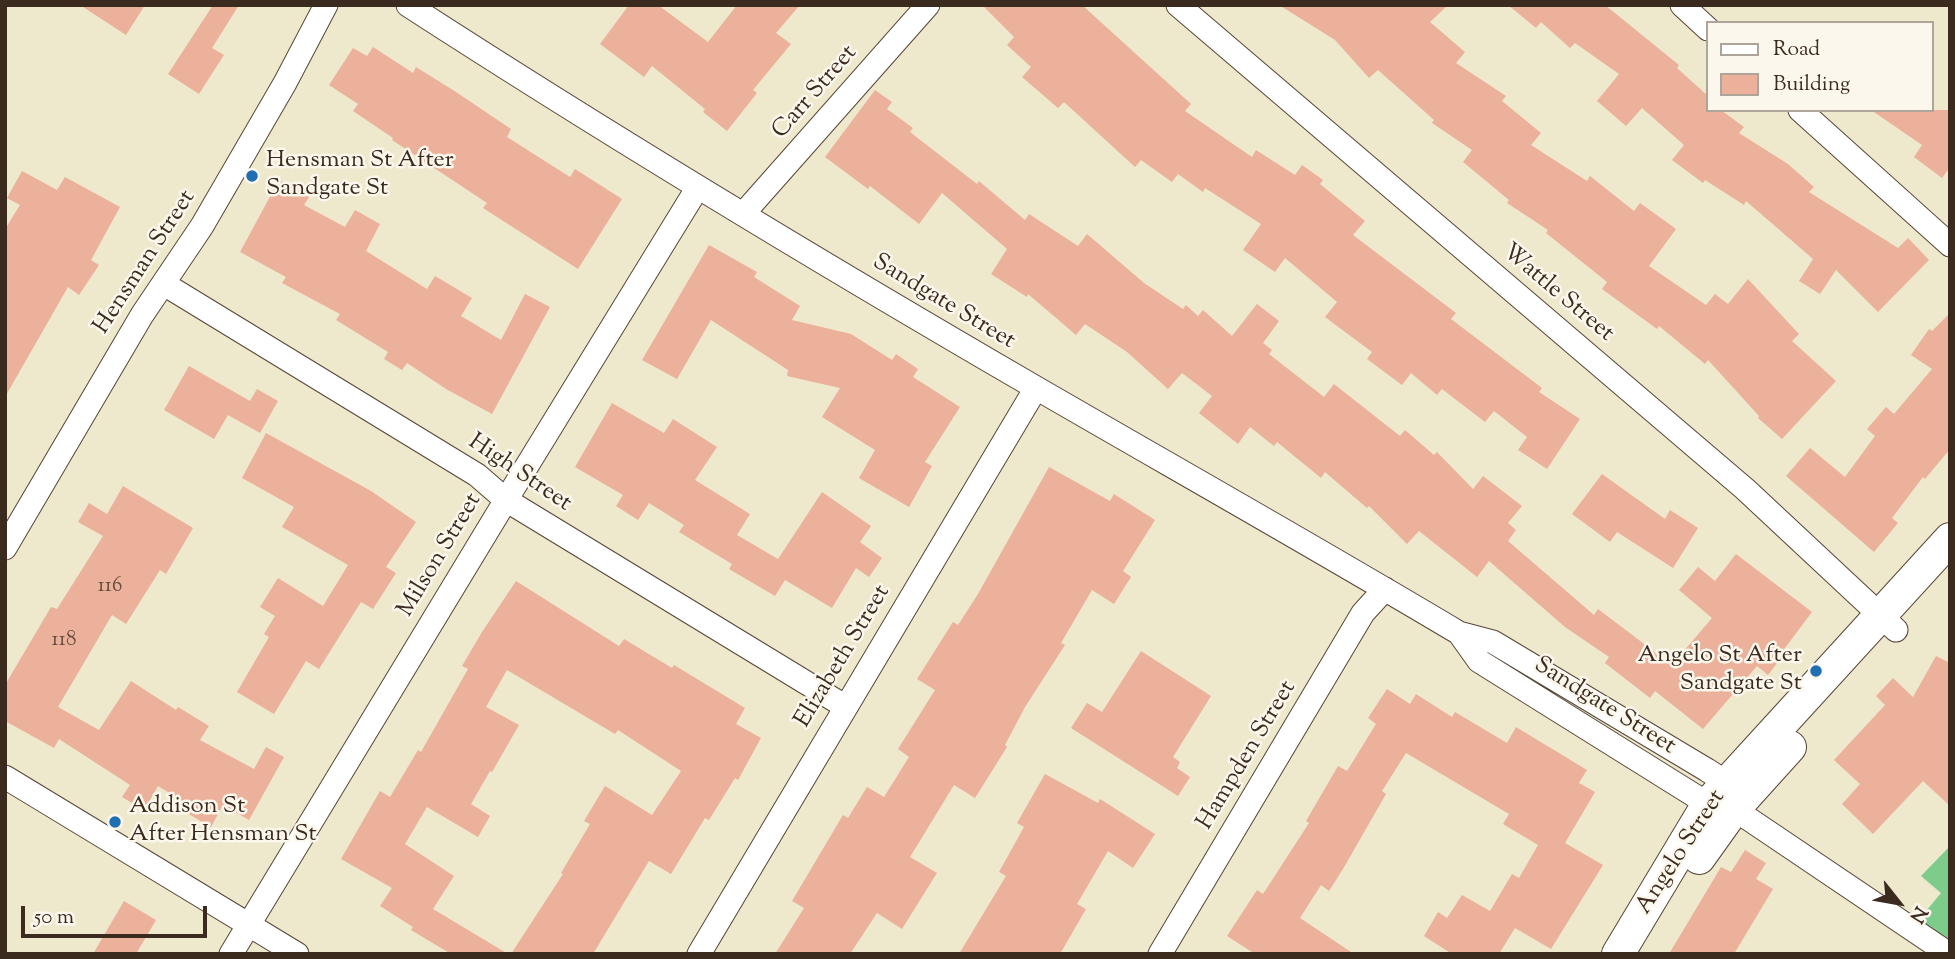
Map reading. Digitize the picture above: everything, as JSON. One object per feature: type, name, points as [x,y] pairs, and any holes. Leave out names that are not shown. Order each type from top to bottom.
[{"type":"street","name":"Hensman Street","points":[[5,548],[127,339],[202,226],[285,83],[326,5]]},
{"type":"street","name":"Sandgate Street","points":[[408,5],[546,94],[743,214],[1036,388],[1459,633],[1479,661],[1691,791],[1723,799],[1949,954]]},
{"type":"street","name":"Carr Street","points":[[743,214],[928,5]]},
{"type":"street","name":"Wattle Street","points":[[1178,5],[1745,489],[1888,622]]},
{"type":"street","points":[[1682,5],[1706,27]]},
{"type":"street","points":[[1802,112],[1950,245]]},
{"type":"street","name":"Milson Street","points":[[231,954],[698,187]]},
{"type":"street","name":"High Street","points":[[164,284],[477,475],[506,500],[846,707]]},
{"type":"street","name":"Elizabeth Street","points":[[699,954],[1036,388]]},
{"type":"street","name":"Angelo Street","points":[[1618,954],[1723,799],[1888,622],[1950,539]]},
{"type":"street","name":"Angelo Street","points":[[1888,622],[1950,569]]},
{"type":"street","name":"Hampden Street","points":[[1160,954],[1363,613],[1385,589]]},
{"type":"street","points":[[5,777],[297,954]]},
{"type":"street","name":"Angelo Street","points":[[1641,954],[1709,842],[1723,799]]},
{"type":"green space","points":[[1950,846],[1950,944],[1916,923],[1941,893],[1921,876]]},
{"type":"building","points":[[80,5],[145,5],[126,35]]},
{"type":"building","points":[[213,5],[239,5],[212,48],[224,55],[199,94],[168,74]]},
{"type":"building","points":[[629,5],[658,5],[708,42],[737,5],[800,5],[776,33],[791,44],[753,90],[757,93],[727,131],[703,112],[705,109],[652,66],[644,77],[600,44]]},
{"type":"building","points":[[982,5],[1082,5],[1191,104],[1185,111],[1252,157],[1256,150],[1295,175],[1302,165],[1323,180],[1320,184],[1365,221],[1353,235],[1456,313],[1451,319],[1542,388],[1539,392],[1580,419],[1547,469],[1518,450],[1527,437],[1494,411],[1485,422],[1442,389],[1437,395],[1411,373],[1402,385],[1367,359],[1372,352],[1325,317],[1337,302],[1285,258],[1275,272],[1243,250],[1261,224],[1205,188],[1203,192],[1178,174],[1172,182],[1141,160],[1135,167],[1064,102],[1058,108],[1022,77],[1031,67],[1007,45],[1014,37]]},
{"type":"building","points":[[1279,5],[1448,5],[1430,22],[1465,52],[1456,63],[1506,96],[1502,101],[1541,133],[1531,145],[1587,181],[1590,176],[1634,211],[1640,203],[1676,229],[1649,266],[1706,305],[1715,294],[1728,304],[1748,279],[1799,334],[1792,341],[1836,381],[1782,439],[1758,418],[1708,360],[1705,364],[1659,326],[1657,329],[1602,289],[1607,282],[1546,233],[1548,230],[1507,203],[1509,200],[1463,162],[1472,150],[1432,123],[1434,120],[1378,70],[1369,78],[1335,40]]},
{"type":"building","points":[[1508,5],[1605,5],[1679,65],[1677,68],[1706,94],[1706,112],[1724,112],[1744,127],[1739,133],[1788,164],[1814,187],[1809,192],[1898,248],[1908,238],[1929,260],[1878,312],[1836,270],[1820,294],[1799,281],[1813,259],[1746,201],[1744,205],[1705,180],[1703,183],[1672,160],[1684,145],[1642,108],[1626,126],[1597,101],[1619,74],[1575,43],[1570,48],[1541,22],[1536,28]]},
{"type":"building","points":[[373,47],[413,73],[416,67],[456,92],[511,129],[507,137],[570,177],[575,169],[622,199],[578,269],[483,208],[487,203],[353,111],[358,104],[329,85],[353,48],[367,56]]},
{"type":"building","points":[[875,90],[892,102],[887,109],[913,128],[910,132],[977,184],[979,181],[1025,220],[1029,214],[1078,246],[1087,234],[1144,283],[1183,309],[1186,305],[1198,316],[1203,310],[1232,336],[1257,304],[1279,321],[1263,343],[1272,350],[1269,354],[1324,397],[1334,384],[1400,436],[1405,430],[1434,455],[1437,452],[1473,489],[1483,476],[1522,506],[1508,523],[1516,530],[1508,541],[1594,615],[1598,609],[1672,665],[1712,618],[1679,590],[1698,567],[1715,581],[1736,554],[1812,612],[1768,675],[1757,666],[1703,729],[1655,691],[1650,698],[1605,663],[1609,657],[1565,627],[1489,561],[1477,577],[1419,531],[1407,544],[1369,506],[1367,508],[1325,472],[1321,478],[1277,442],[1274,446],[1250,427],[1238,444],[1199,413],[1212,396],[1182,373],[1168,389],[1127,352],[1085,324],[1076,335],[1028,294],[1027,297],[991,274],[1007,249],[942,193],[919,224],[870,186],[868,189],[825,157]]},
{"type":"building","points":[[1950,110],[1950,167],[1942,178],[1914,157],[1922,145],[1874,112]]},
{"type":"building","points":[[22,171],[57,190],[65,177],[120,207],[91,260],[99,265],[79,295],[68,287],[5,397],[5,229],[20,205],[7,198]]},
{"type":"building","points":[[279,180],[309,197],[304,205],[345,227],[355,210],[380,224],[366,251],[427,289],[435,276],[472,298],[461,316],[501,340],[525,294],[550,307],[492,414],[446,389],[407,363],[402,370],[384,359],[388,352],[336,320],[340,314],[282,283],[286,277],[240,252]]},
{"type":"building","points":[[709,245],[757,272],[754,277],[800,306],[792,320],[851,334],[892,360],[896,354],[918,369],[913,377],[960,407],[925,462],[932,466],[909,507],[859,478],[875,450],[822,417],[840,388],[787,376],[788,370],[711,320],[677,379],[642,360]]},
{"type":"building","points":[[1950,313],[1950,449],[1925,479],[1923,477],[1892,518],[1898,523],[1874,552],[1786,476],[1810,448],[1845,477],[1875,436],[1867,429],[1886,407],[1894,414],[1932,369],[1911,355],[1929,329],[1932,331]]},
{"type":"building","points":[[189,366],[250,401],[257,389],[278,401],[260,433],[228,415],[214,439],[164,410]]},
{"type":"building","points":[[612,403],[664,433],[673,419],[717,447],[695,480],[750,514],[737,535],[778,559],[822,492],[871,526],[860,542],[882,558],[869,577],[856,568],[832,608],[785,580],[775,596],[729,569],[732,564],[679,532],[684,525],[649,503],[638,520],[616,506],[623,495],[575,467]]},
{"type":"building","points":[[266,433],[371,491],[416,522],[386,567],[396,573],[373,609],[361,602],[319,669],[306,661],[274,714],[237,692],[269,637],[264,634],[275,616],[260,607],[278,578],[323,606],[348,565],[282,527],[294,507],[242,478]]},
{"type":"building","points":[[1049,467],[1110,501],[1114,494],[1155,520],[1123,571],[1131,577],[1114,604],[1092,590],[1061,643],[1065,645],[1025,707],[1005,745],[1007,747],[975,798],[954,785],[910,857],[937,873],[902,929],[877,913],[850,954],[775,954],[804,908],[792,901],[843,815],[848,818],[867,787],[884,797],[909,757],[898,749],[935,690],[917,679],[953,622],[958,625],[978,594]]},
{"type":"building","points":[[1602,474],[1665,519],[1670,510],[1698,528],[1673,568],[1617,532],[1610,542],[1572,514]]},
{"type":"building","points":[[123,486],[193,528],[166,574],[160,570],[126,624],[112,615],[58,707],[99,730],[131,681],[176,710],[178,707],[209,726],[200,740],[254,769],[266,747],[284,757],[249,820],[223,805],[211,827],[187,813],[191,806],[158,786],[144,810],[122,797],[130,785],[59,739],[54,748],[5,721],[5,685],[51,607],[57,609],[103,536],[78,522],[89,503],[107,514]]},
{"type":"building","points":[[516,581],[619,646],[624,639],[672,668],[674,665],[745,708],[736,724],[761,738],[738,780],[735,778],[709,820],[705,818],[671,874],[649,861],[593,954],[511,954],[563,874],[561,873],[590,824],[584,821],[605,786],[652,815],[681,771],[618,730],[615,734],[507,670],[486,707],[519,725],[471,804],[490,816],[478,837],[427,807],[405,844],[454,876],[433,909],[508,954],[451,954],[411,930],[413,927],[380,906],[392,888],[341,859],[380,791],[390,797],[418,750],[421,752],[468,669],[462,666]]},
{"type":"building","points":[[1141,651],[1211,696],[1173,757],[1180,762],[1177,768],[1190,777],[1178,796],[1071,728],[1087,703],[1102,712]]},
{"type":"building","points":[[1936,656],[1950,663],[1950,806],[1923,781],[1873,834],[1842,804],[1860,784],[1834,760],[1885,705],[1876,696],[1893,678],[1913,697]]},
{"type":"building","points":[[1387,689],[1410,704],[1416,694],[1452,717],[1455,712],[1507,743],[1516,727],[1587,770],[1579,783],[1595,792],[1565,843],[1603,865],[1551,949],[1515,928],[1499,954],[1452,954],[1424,936],[1438,912],[1447,918],[1462,895],[1490,911],[1512,874],[1519,878],[1538,845],[1503,824],[1509,814],[1406,753],[1382,791],[1386,794],[1329,891],[1321,885],[1300,918],[1354,954],[1255,954],[1227,936],[1257,890],[1263,894],[1309,823],[1306,821],[1338,766],[1347,771],[1376,724],[1368,718]]},
{"type":"building","points":[[1045,774],[1098,803],[1100,799],[1155,834],[1133,868],[1108,851],[1077,904],[1086,909],[1060,954],[959,954],[1006,876],[999,872],[1024,827],[1017,823]]},
{"type":"building","points":[[1745,850],[1766,863],[1756,879],[1773,889],[1734,954],[1669,954],[1721,867],[1731,872]]},
{"type":"building","points":[[124,901],[156,920],[136,954],[93,954]]},
{"type":"place","name":"Hensman St After Sandgate St","points":[[252,176]]},
{"type":"place","name":"Angelo St After Sandgate St","points":[[1816,671]]},
{"type":"place","name":"Addison St After Hensman St","points":[[115,822]]}]
